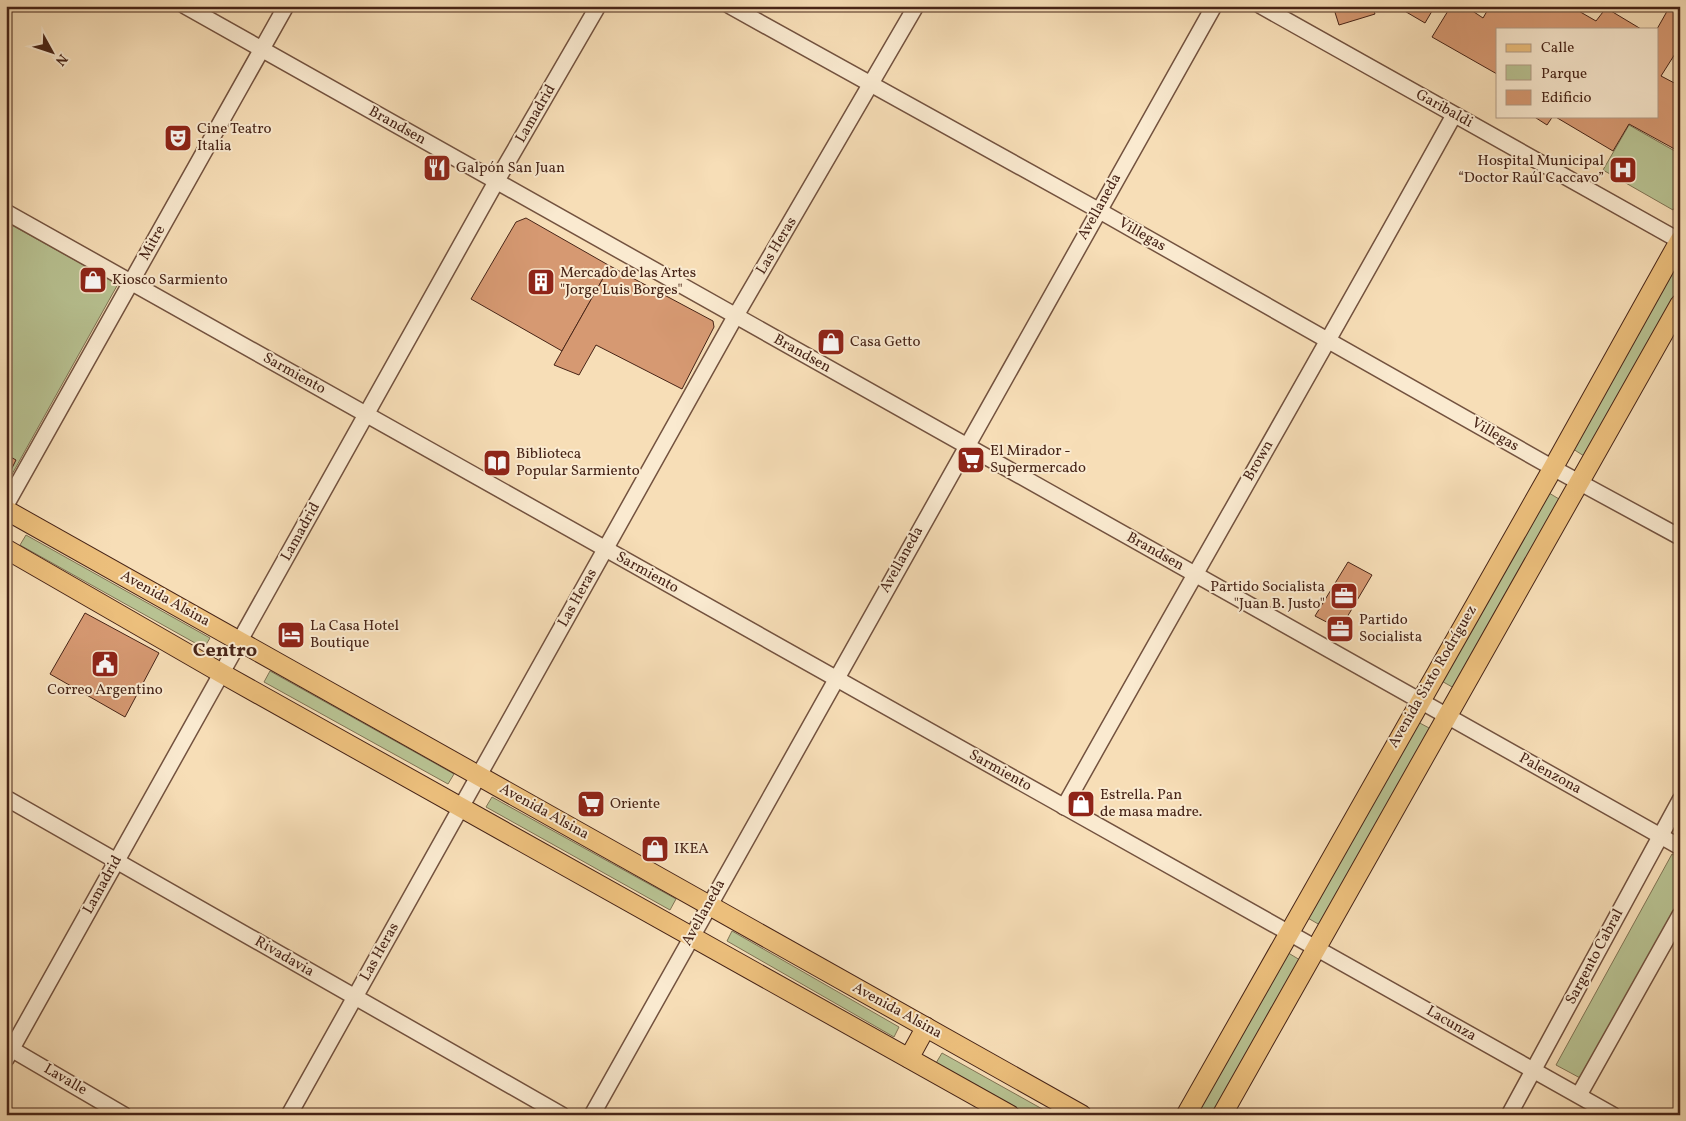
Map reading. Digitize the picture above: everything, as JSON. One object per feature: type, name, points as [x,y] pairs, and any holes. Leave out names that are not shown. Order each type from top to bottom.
[{"type":"main road","name":"Avenida Sixto Rodríguez","points":[[1186,1115],[1680,240]]},
{"type":"main road","name":"Avenida Sixto Rodríguez","points":[[1222,1115],[1680,304]]},
{"type":"main road","name":"Avenida Alsina","points":[[6,510],[1082,1115]]},
{"type":"main road","points":[[6,549],[222,674],[462,806],[1010,1115]]},
{"type":"main road","points":[[909,1058],[926,1027]]},
{"type":"street","name":"Brandsen","points":[[185,6],[1420,701]]},
{"type":"street","name":"Mitre","points":[[6,505],[286,6]]},
{"type":"street","name":"Lamadrid","points":[[8,1052],[222,674],[496,182],[598,6]]},
{"type":"street","name":"Villegas","points":[[730,6],[1098,210],[1553,468],[1680,537]]},
{"type":"street","name":"Las Heras","points":[[289,1115],[735,316],[872,85],[916,6]]},
{"type":"street","name":"Avellaneda","points":[[592,1115],[1214,6]]},
{"type":"street","name":"Garibaldi","points":[[1261,6],[1680,240]]},
{"type":"street","name":"Brown","points":[[1064,807],[1194,574],[1329,341],[1454,115]]},
{"type":"street","name":"Sarmiento","points":[[6,212],[1288,932]]},
{"type":"street","name":"Palenzona","points":[[1420,701],[1680,847]]},
{"type":"street","name":"Rivadavia","points":[[6,798],[562,1115]]},
{"type":"street","name":"Sargento Cabral","points":[[1509,1115],[1680,800]]},
{"type":"street","points":[[1579,1096],[1680,915]]},
{"type":"street","name":"Lacunza","points":[[1288,932],[1613,1115]]},
{"type":"street","name":"Lavalle","points":[[8,1052],[124,1115]]},
{"type":"green space","points":[[1629,125],[1680,154],[1680,199],[1673,210],[1603,170]]},
{"type":"green space","points":[[6,222],[118,284],[6,485]]},
{"type":"green space","points":[[1680,259],[1680,289],[1584,456],[1570,447]]},
{"type":"green space","points":[[1544,490],[1559,499],[1454,688],[1438,679]]},
{"type":"green space","points":[[26,535],[210,638],[204,648],[20,545]]},
{"type":"green space","points":[[270,671],[454,774],[448,784],[264,682]]},
{"type":"green space","points":[[1416,721],[1431,729],[1320,925],[1306,917]]},
{"type":"green space","points":[[492,797],[676,899],[670,910],[486,807]]},
{"type":"green space","points":[[1672,854],[1680,858],[1680,901],[1582,1079],[1556,1065]]},
{"type":"green space","points":[[732,931],[899,1027],[894,1037],[727,941]]},
{"type":"green space","points":[[1285,951],[1300,960],[1212,1115],[1193,1115]]},
{"type":"green space","points":[[942,1053],[1053,1115],[1029,1115],[936,1063]]},
{"type":"building","points":[[1333,6],[1372,6],[1375,14],[1339,25]]},
{"type":"building","points":[[1396,6],[1435,6],[1425,23]]},
{"type":"building","points":[[1451,6],[1465,6],[1483,18],[1490,6],[1570,6],[1596,21],[1606,8],[1639,28],[1496,28],[1496,73],[1432,37]]},
{"type":"building","name":"Hospital Municipal “Doctor Raúl Caccavo”","points":[[1670,6],[1680,6],[1680,46],[1661,76],[1680,86],[1680,152],[1629,124],[1613,151],[1557,118],[1658,118],[1658,28]]},
{"type":"building","name":"Hospital Municipal “Doctor Raúl Caccavo”","points":[[1536,118],[1552,118],[1547,125]]},
{"type":"building","name":"Mercado de las Artes \"Jorge Luis Borges\"","points":[[526,218],[610,266],[562,351],[471,299],[516,222]]},
{"type":"building","points":[[610,266],[713,321],[714,327],[682,389],[596,345],[579,375],[554,365]]},
{"type":"building","name":"Kiosco Sarmiento","points":[[91,275],[99,280],[96,286],[87,281]]},
{"type":"building","points":[[7,455],[16,460],[11,470],[6,468]]},
{"type":"building","name":"Partido Socialista \"Juan B. Justo\"","points":[[1348,562],[1372,575],[1340,629],[1315,616]]},
{"type":"building","name":"Correo Argentino","points":[[85,613],[159,653],[125,717],[50,674]]},
{"type":"place","name":"Cine Teatro Italia","points":[[178,138]]},
{"type":"place","name":"Galpón San Juan","points":[[437,168]]},
{"type":"place","name":"Hospital Municipal “Doctor Raúl Caccavo”","points":[[1623,170]]},
{"type":"place","name":"Kiosco Sarmiento","points":[[93,280]]},
{"type":"place","name":"Mercado de las Artes \"Jorge Luis Borges\"","points":[[541,282]]},
{"type":"place","name":"Casa Getto","points":[[831,342]]},
{"type":"place","name":"El Mirador - Supermercado","points":[[971,460]]},
{"type":"place","name":"Biblioteca Popular Sarmiento","points":[[497,463]]},
{"type":"place","name":"Partido Socialista \"Juan B. Justo\"","points":[[1344,596]]},
{"type":"place","name":"Partido Socialista","points":[[1340,629]]},
{"type":"place","name":"La Casa Hotel Boutique","points":[[291,635]]},
{"type":"place","name":"Correo Argentino","points":[[105,664]]},
{"type":"place","name":"Oriente","points":[[591,804]]},
{"type":"place","name":"Estrella. Pan de masa madre.","points":[[1081,804]]},
{"type":"place","name":"IKEA","points":[[655,849]]},
{"type":"district","name":"Centro","points":[[225,651]]}]
